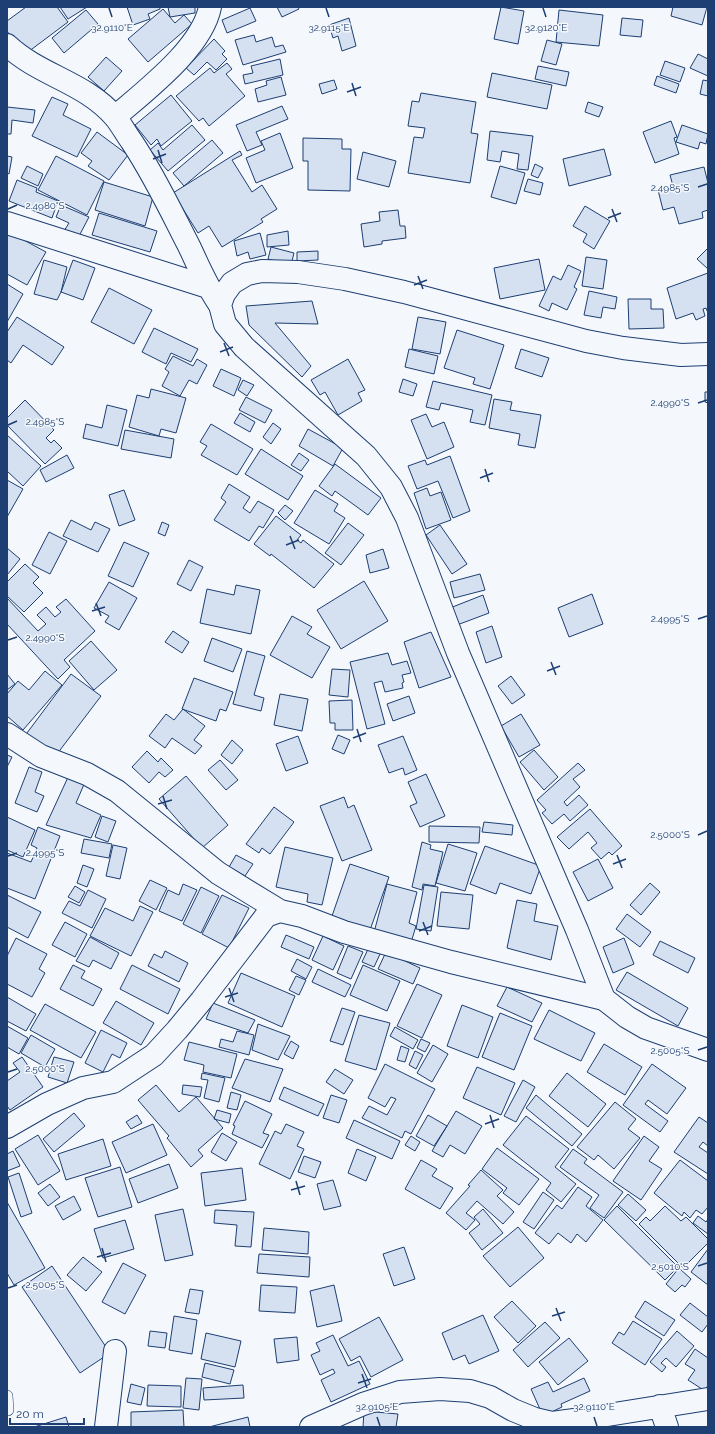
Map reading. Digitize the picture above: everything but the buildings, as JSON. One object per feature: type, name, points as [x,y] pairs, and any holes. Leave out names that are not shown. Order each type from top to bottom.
[{"type":"street","points":[[115,117],[171,66],[197,38],[209,14],[210,7]]},
{"type":"street","points":[[7,45],[31,64],[78,87],[95,99],[115,117],[146,163],[208,288],[220,305],[225,324],[244,347],[366,456],[391,488],[407,518],[458,653],[577,930],[604,999]]},
{"type":"street","points":[[7,223],[98,251],[208,288]]},
{"type":"street","points":[[220,305],[224,294],[232,283],[247,274],[262,271],[298,272],[345,279],[404,292],[586,341],[622,348],[681,355],[708,354]]},
{"type":"street","points":[[7,734],[41,756],[87,774],[117,791],[218,873],[280,911],[302,916],[344,932],[428,956],[604,999],[627,1017],[646,1028],[708,1050]]},
{"type":"street","points":[[7,1127],[47,1104],[84,1088],[113,1082],[154,1055],[201,1001],[266,916],[280,911]]},
{"type":"street","points":[[106,1427],[115,1351]]},
{"type":"street","points":[[311,1427],[363,1404],[400,1392],[440,1389],[470,1391],[490,1397],[513,1410],[535,1419],[552,1423],[708,1399]]},
{"type":"street","points":[[660,1406],[667,1427]]},
{"type":"lane","points":[[7,1396],[8,1410]]}]
